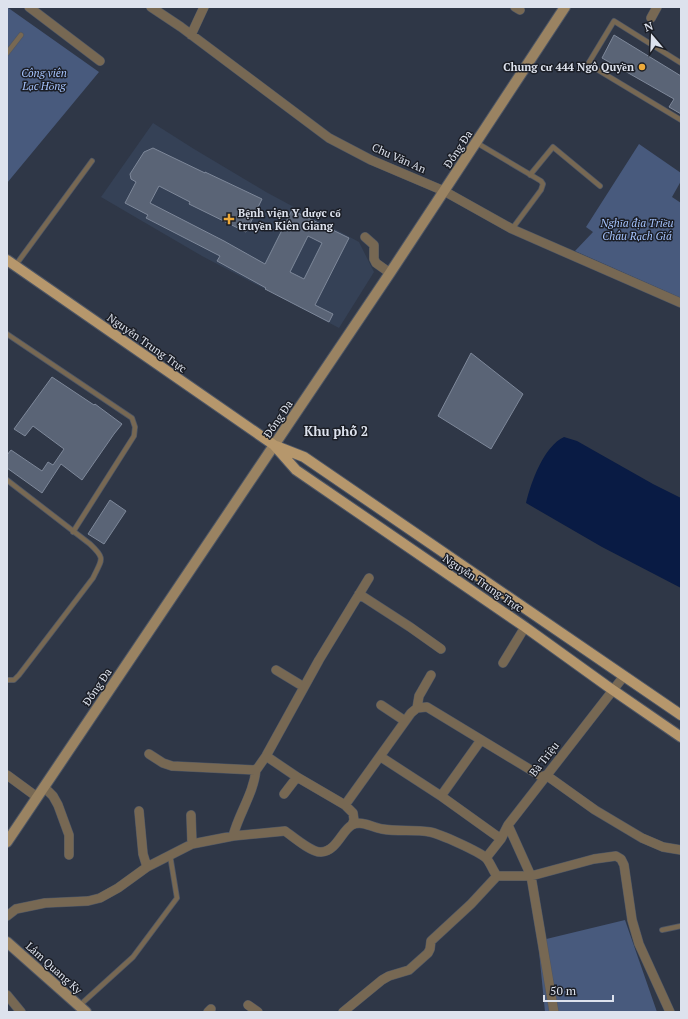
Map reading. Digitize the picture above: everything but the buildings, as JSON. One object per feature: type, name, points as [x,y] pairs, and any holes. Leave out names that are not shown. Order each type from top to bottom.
[{"type":"main road","name":"Nguyễn Trung Trực","points":[[11,263],[274,446],[296,470],[525,626],[613,691],[681,737]]},
{"type":"main road","name":"Nguyễn Trung Trực","points":[[274,446],[304,457],[681,714]]},
{"type":"street","points":[[29,7],[100,61]]},
{"type":"street","name":"Chu Văn An","points":[[151,7],[329,138],[371,160],[444,191],[512,229],[681,303]]},
{"type":"street","points":[[191,35],[204,7]]},
{"type":"street","name":"Đống Đa","points":[[7,842],[477,143],[565,7]]},
{"type":"street","points":[[651,18],[657,7]]},
{"type":"street","points":[[365,236],[374,246],[373,256],[376,263],[390,273]]},
{"type":"street","points":[[234,836],[237,824],[255,778],[256,769],[266,756],[304,687],[369,578]]},
{"type":"street","points":[[359,594],[441,649]]},
{"type":"street","points":[[503,663],[525,626]]},
{"type":"street","points":[[276,670],[304,687]]},
{"type":"street","points":[[345,805],[417,708],[419,696],[431,675]]},
{"type":"street","name":"Bà Triệu","points":[[486,858],[501,839],[508,825],[545,776],[624,676]]},
{"type":"street","points":[[381,705],[406,722]]},
{"type":"street","points":[[417,708],[427,707],[481,740],[545,776],[595,810],[642,838],[663,848],[681,850]]},
{"type":"street","points":[[441,796],[481,740]]},
{"type":"street","points":[[149,754],[163,763],[172,766],[256,769]]},
{"type":"street","points":[[7,916],[16,909],[45,903],[88,901],[100,898],[118,888],[147,867],[192,844],[234,836],[285,831],[303,844],[318,852],[327,851],[352,825],[354,820],[353,813],[345,805],[297,777],[266,756]]},
{"type":"street","points":[[381,757],[441,796],[501,839]]},
{"type":"street","points":[[7,775],[37,797]]},
{"type":"street","points":[[284,794],[297,777]]},
{"type":"street","points":[[44,787],[53,796],[58,805],[69,835],[69,855]]},
{"type":"street","points":[[139,811],[143,854],[147,867]]},
{"type":"street","points":[[191,815],[192,844]]},
{"type":"street","points":[[352,825],[361,823],[382,829],[431,832],[455,842],[486,858],[497,876]]},
{"type":"street","points":[[508,825],[531,876],[554,1012]]},
{"type":"street","points":[[343,1012],[382,980],[389,976],[409,970],[428,953],[431,941],[471,904],[497,876],[531,876],[594,859],[616,856],[621,859],[624,865],[632,920],[639,944],[670,1012]]},
{"type":"street","name":"Lâm Quang Ky","points":[[7,942],[82,1009]]},
{"type":"street","points":[[7,995],[21,1012]]},
{"type":"street","points":[[248,1005],[258,1012]]},
{"type":"lane","points":[[681,63],[614,21],[588,64],[681,120]]},
{"type":"lane","points":[[7,53],[21,35]]},
{"type":"lane","points":[[477,143],[543,184],[541,190],[512,229]]},
{"type":"lane","points":[[530,175],[553,147],[600,186]]},
{"type":"lane","points":[[11,263],[92,161]]},
{"type":"lane","points":[[7,334],[132,418],[135,427],[134,436],[73,532]]},
{"type":"lane","points":[[7,480],[90,544],[100,554],[101,561],[93,578],[19,675],[14,680],[7,680]]},
{"type":"lane","points":[[82,1009],[133,957],[177,898],[170,855]]},
{"type":"lane","points":[[662,930],[681,926]]},
{"type":"shaded area","name":"Bệnh viện Y dược cổ truyền Kiên Giang","points":[[153,123],[266,192],[359,242],[374,272],[339,328],[202,256],[101,197]]},
{"type":"shaded area","points":[[564,437],[577,441],[681,498],[681,588],[602,547],[526,503],[531,485],[539,466],[550,448]]},
{"type":"green space","name":"Công viên Lạc Hồng","points":[[7,7],[99,72],[7,183]]},
{"type":"green space","name":"Nghĩa địa Triều Châu Rạch Giá","points":[[639,144],[681,173],[681,181],[672,197],[681,203],[681,298],[575,251],[593,232],[586,227]]},
{"type":"green space","points":[[625,920],[657,1012],[545,1012],[538,941]]},
{"type":"place","name":"Chung cư 444 Ngô Quyền","points":[[642,67]]},
{"type":"place","name":"Bệnh viện Y dược cổ truyền Kiên Giang","points":[[229,219]]},
{"type":"district","name":"Khu phố 2","points":[[336,431]]}]
